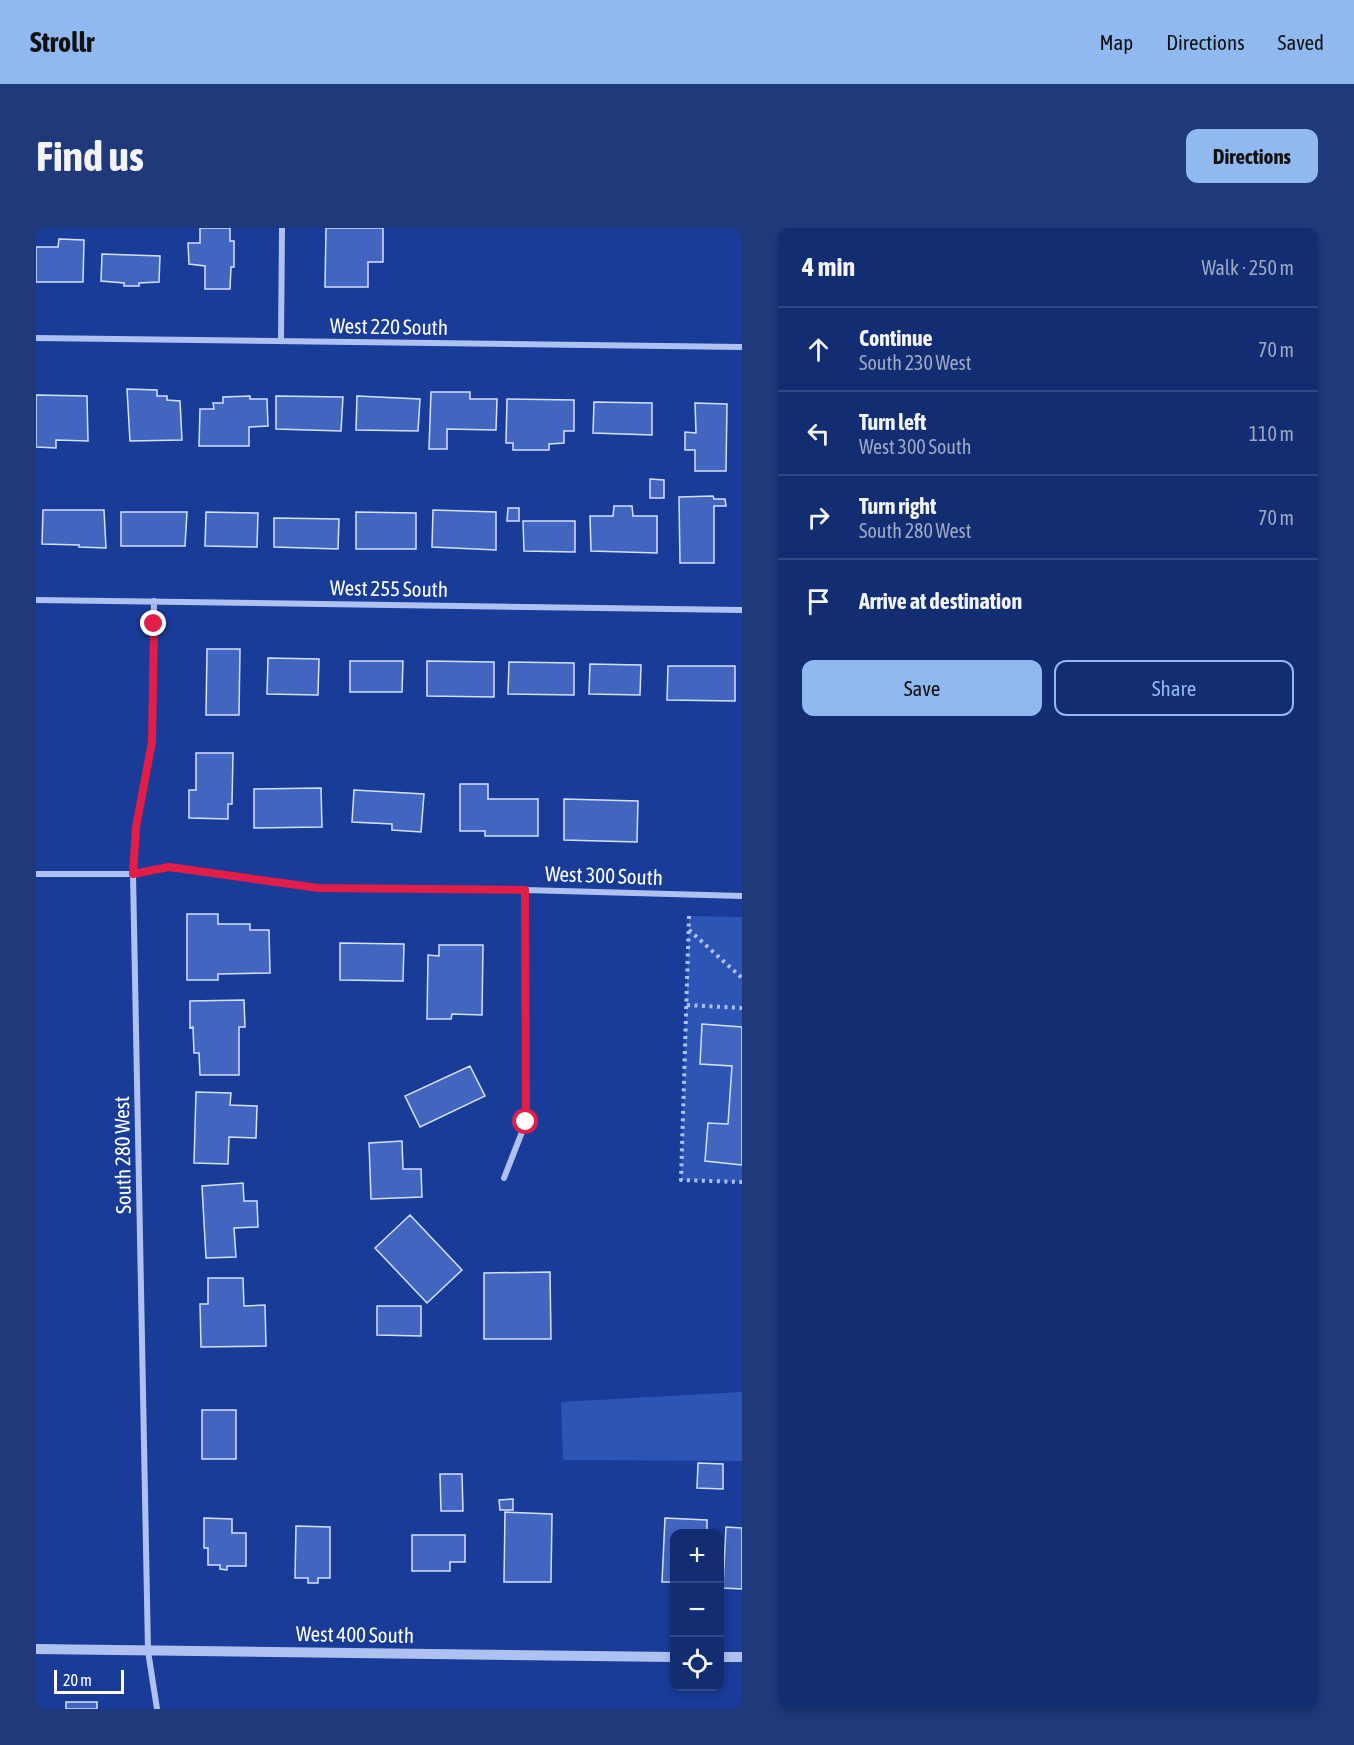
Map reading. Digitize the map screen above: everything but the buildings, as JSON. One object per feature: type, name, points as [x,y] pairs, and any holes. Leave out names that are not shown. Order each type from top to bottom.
[{"type":"street","points":[[281,341],[282,228]]},
{"type":"street","name":"West 220 South","points":[[36,338],[742,347]]},
{"type":"street","name":"West 255 South","points":[[36,600],[742,610]]},
{"type":"street","name":"South 280 West","points":[[154,601],[152,742],[136,827],[133,874],[148,1652],[157,1709]]},
{"type":"street","name":"West 300 South","points":[[36,874],[133,874],[169,867],[318,888],[525,890],[742,896]]},
{"type":"street","points":[[504,1178],[526,1122],[525,890]]},
{"type":"street","name":"West 400 South","points":[[36,1649],[670,1656]]},
{"type":"street","points":[[724,1657],[742,1657]]},
{"type":"path","points":[[689,916],[681,1180],[742,1182]]},
{"type":"path","points":[[689,929],[742,978]]},
{"type":"path","points":[[687,1005],[742,1008]]},
{"type":"shaded area","points":[[689,916],[742,917],[742,1182],[681,1180]]},
{"type":"shaded area","points":[[742,1392],[742,1461],[563,1460],[561,1402]]},
{"type":"route","points":[[154,624],[152,742],[141,789],[133,874],[169,867],[318,888],[525,890],[526,1122]]}]
